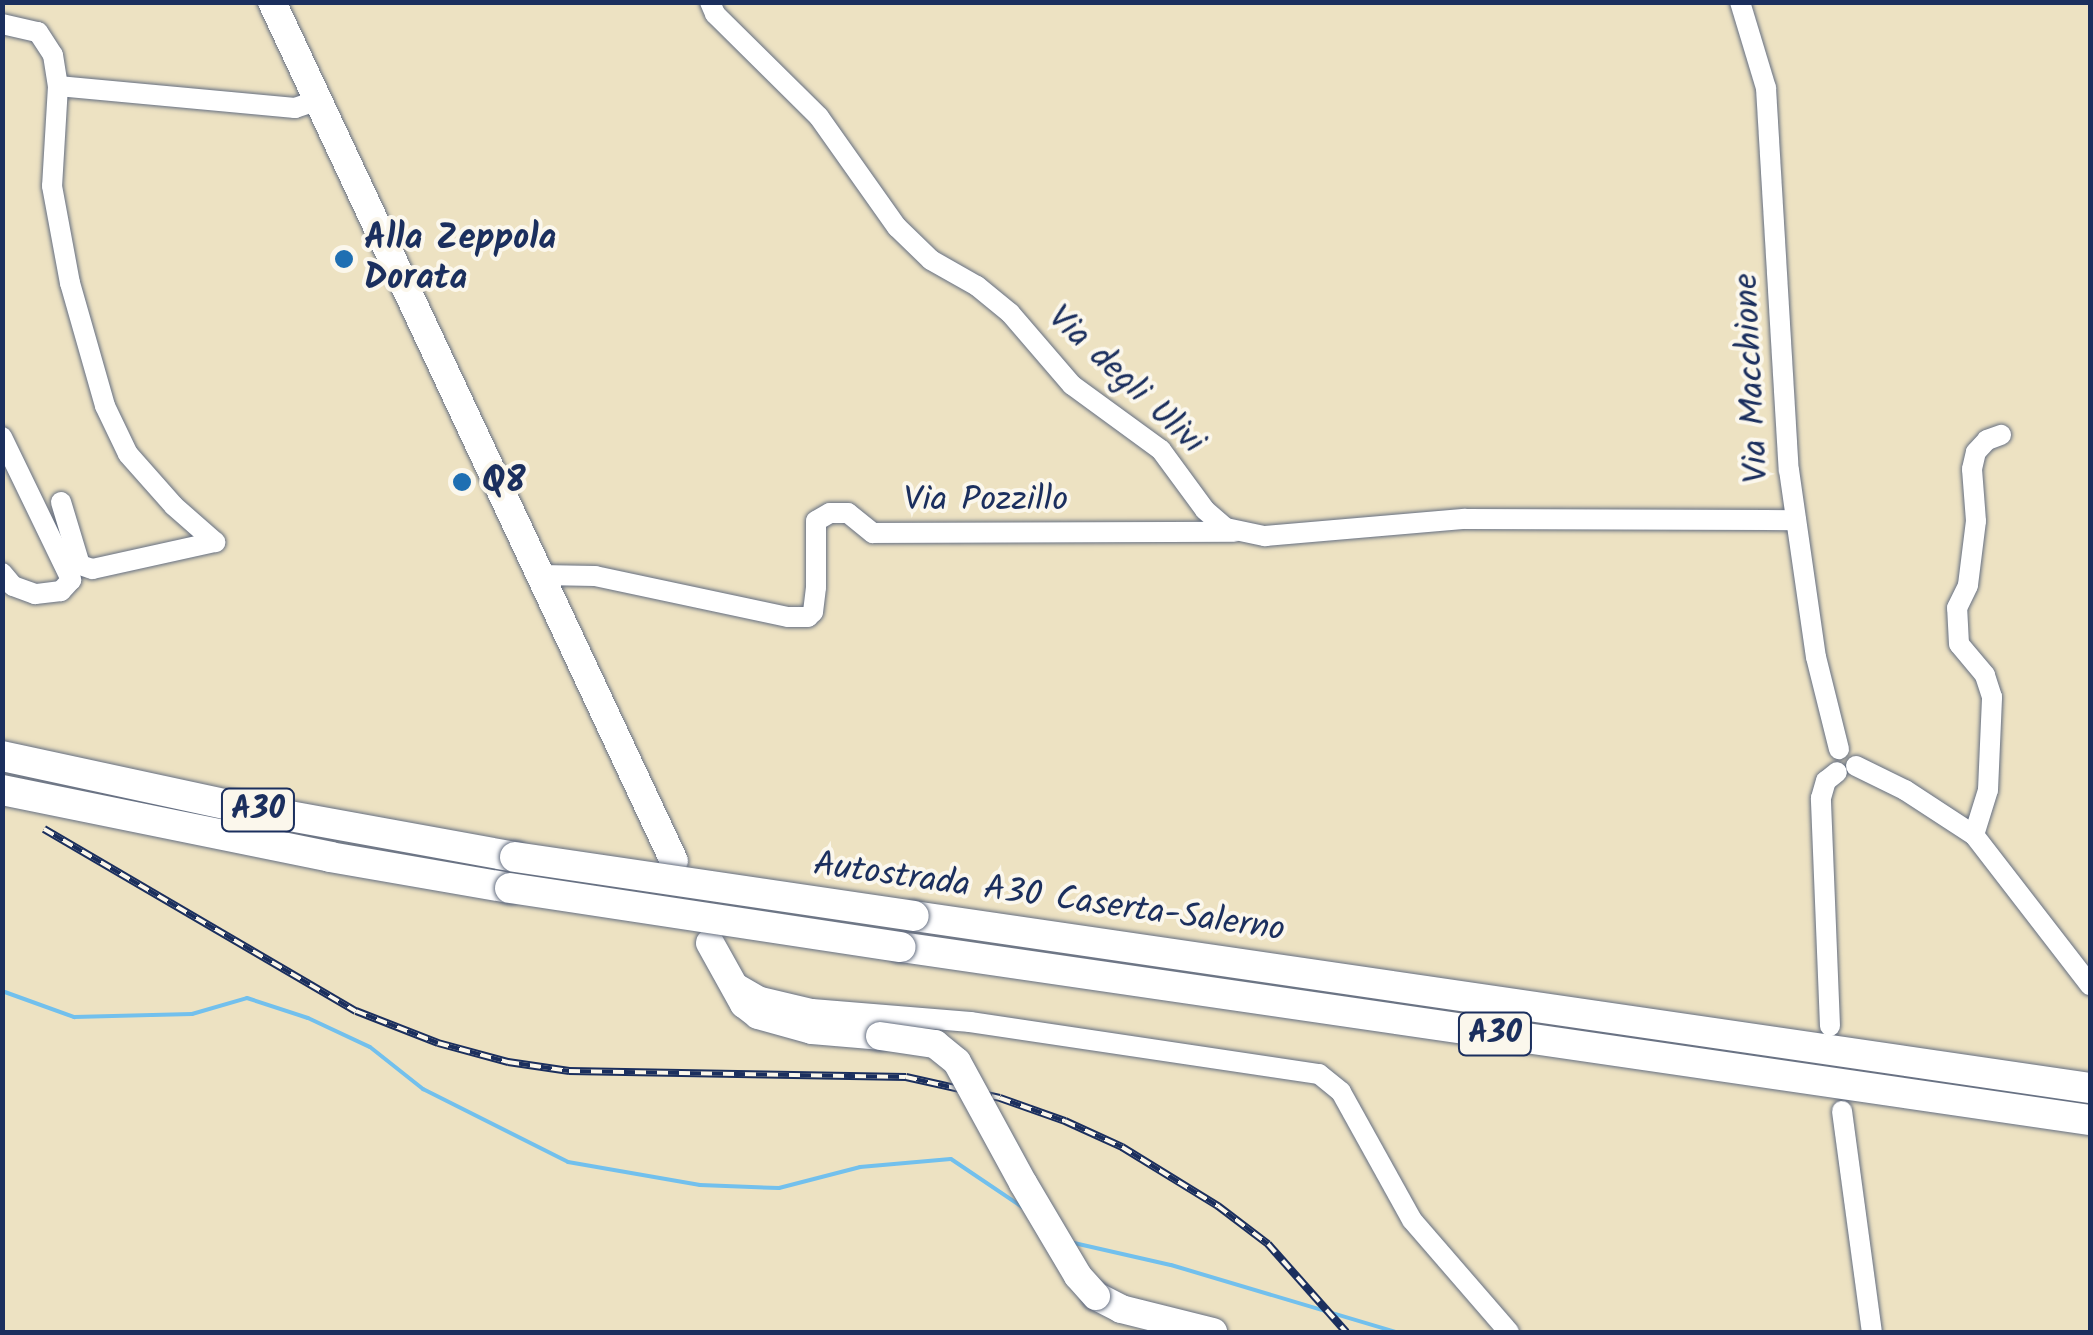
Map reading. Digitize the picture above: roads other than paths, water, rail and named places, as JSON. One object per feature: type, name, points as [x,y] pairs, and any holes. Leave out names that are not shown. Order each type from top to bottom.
[{"type":"highway","name":"Autostrada A30 Caserta-Salerno","points":[[2,756],[229,805],[515,857],[2090,1088]]},
{"type":"highway","name":"Autostrada A30 Caserta-Salerno","points":[[2,790],[311,853],[510,888],[2090,1120]]},
{"type":"main road","points":[[272,2],[674,862]]},
{"type":"main road","points":[[710,943],[744,1004],[758,1015],[812,1030],[935,1044],[957,1062],[1022,1183],[1078,1276],[1096,1296],[1121,1309],[1214,1332]]},
{"type":"street","name":"Via degli Ulivi","points":[[710,2],[714,14],[818,117],[897,227],[932,260],[977,286],[1010,313],[1072,386],[1161,450],[1206,510],[1236,532]]},
{"type":"street","name":"Via Macchione","points":[[1740,2],[1766,88],[1796,520],[1816,657],[1839,749],[1854,752],[1847,769]]},
{"type":"street","points":[[2,24],[38,32],[54,55],[58,86],[52,186],[70,283],[105,406],[128,454],[174,506],[215,542],[92,569],[80,565],[61,502]]},
{"type":"street","points":[[58,86],[281,107],[318,100]]},
{"type":"street","points":[[2,436],[70,580],[61,591],[35,594],[12,586],[2,572]]},
{"type":"street","points":[[1974,835],[1988,790],[1992,697],[1985,674],[1959,644],[1957,608],[1968,585],[1976,522],[1972,469],[1976,452],[1987,440],[2001,436]]},
{"type":"street","name":"Via Pozzillo","points":[[542,575],[596,576],[788,617],[808,617],[813,612],[816,587],[816,520],[830,513],[848,513],[873,533],[1236,532]]},
{"type":"street","points":[[1236,532],[1265,536],[1465,519],[1796,520]]},
{"type":"street","points":[[1830,1026],[1820,798],[1826,781],[1847,769],[1905,790],[1974,835],[2090,985]]},
{"type":"street","points":[[729,979],[761,997],[812,1009],[970,1022],[1319,1074],[1341,1092],[1412,1220],[1509,1332]]},
{"type":"street","points":[[1842,1110],[1872,1332]]},
{"type":"waterway","points":[[2,991],[74,1017],[192,1014],[247,998],[308,1018],[370,1047],[423,1089],[568,1162],[700,1185],[779,1188],[860,1167],[951,1159],[1025,1209]]},
{"type":"waterway","points":[[1074,1243],[1171,1265],[1396,1332]]},
{"type":"railway","points":[[44,829],[356,1011],[438,1043],[508,1062],[569,1071],[906,1077],[1000,1098],[1065,1121],[1122,1147],[1218,1206],[1268,1244],[1346,1332]]},
{"type":"place","name":"Alla Zeppola Dorata","points":[[344,259]]},
{"type":"place","name":"Q8","points":[[462,482]]}]
